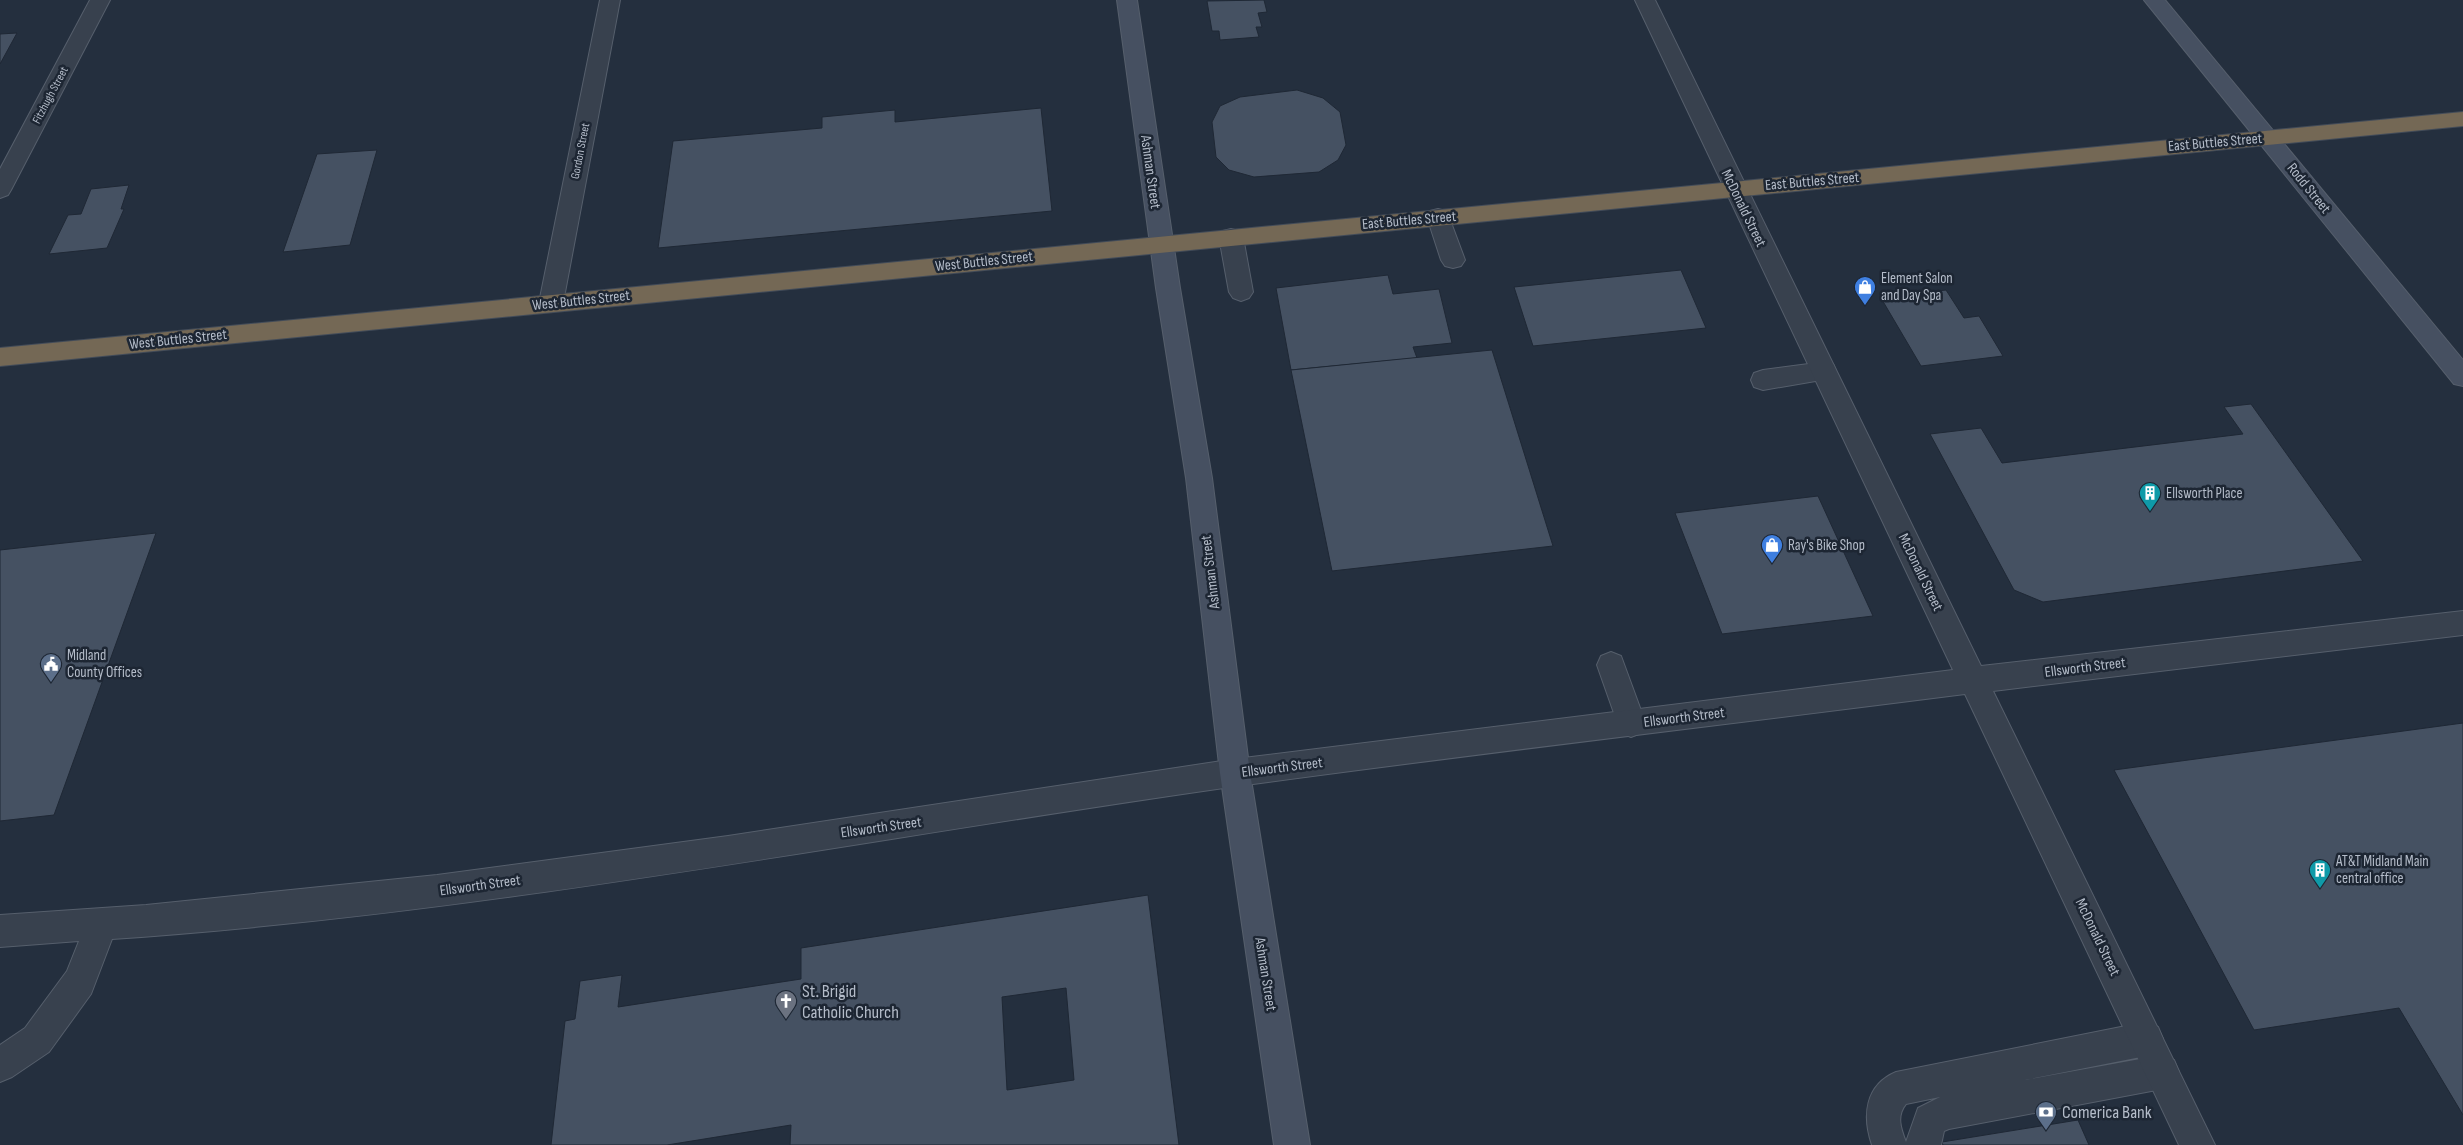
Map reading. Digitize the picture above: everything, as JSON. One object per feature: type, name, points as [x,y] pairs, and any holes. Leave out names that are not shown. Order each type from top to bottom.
[{"type":"highway","name":"East Buttles Street","points":[[1161,243],[2463,119]]},
{"type":"highway","name":"West Buttles Street","points":[[0,356],[1161,243]]},
{"type":"street","name":"Fitzhugh Street","points":[[0,190],[100,0]]},
{"type":"street","name":"Gordon Street","points":[[550,303],[610,0]]},
{"type":"street","name":"Ashman Street","points":[[1128,0],[1161,243],[1199,478],[1235,773],[1292,1145]]},
{"type":"street","name":"McDonald Street","points":[[1645,0],[2197,1145]]},
{"type":"street","name":"Rodd Street","points":[[2154,0],[2463,377]]},
{"type":"street","points":[[1438,217],[1453,260]]},
{"type":"street","points":[[1230,237],[1241,292]]},
{"type":"street","points":[[1763,380],[1824,371]]},
{"type":"street","name":"Ellsworth Street","points":[[0,930],[102,925],[440,891],[1235,773],[1974,680],[2463,622]]},
{"type":"street","points":[[1611,666],[1631,724]]},
{"type":"street","points":[[0,1065],[37,1040],[79,982],[102,925]]},
{"type":"street","points":[[1890,1145],[1881,1123],[1884,1103],[1896,1089],[2146,1039]]},
{"type":"street","points":[[1923,1145],[1922,1141],[1930,1120],[1946,1112],[2162,1072]]},
{"type":"building","points":[[1264,0],[1267,12],[1258,13],[1262,27],[1256,27],[1259,37],[1220,40],[1219,31],[1212,31],[1207,1]]},
{"type":"building","points":[[17,33],[0,64],[0,34]]},
{"type":"building","points":[[1297,90],[1323,98],[1340,112],[1346,145],[1338,160],[1319,172],[1254,177],[1229,170],[1216,157],[1212,122],[1220,106],[1240,97]]},
{"type":"building","points":[[1041,108],[1052,211],[658,248],[673,141],[822,128],[822,117],[895,110],[895,122]]},
{"type":"building","points":[[377,150],[350,245],[283,252],[317,154]]},
{"type":"building","points":[[129,185],[121,209],[124,209],[107,248],[49,254],[68,215],[81,214],[91,189]]},
{"type":"building","points":[[1681,270],[1706,328],[1533,346],[1514,287]]},
{"type":"building","points":[[1388,275],[1393,294],[1439,289],[1452,343],[1413,347],[1417,358],[1291,370],[1276,288]]},
{"type":"building","points":[[1946,290],[1964,318],[1979,316],[2003,356],[1921,366],[1881,298]]},
{"type":"building","points":[[1492,350],[1553,546],[1332,571],[1291,370]]},
{"type":"building","name":"Ellsworth Place","points":[[2251,404],[2363,561],[2043,602],[2014,590],[1930,434],[1981,428],[2002,463],[2243,434],[2224,407]]},
{"type":"building","name":"Ray's Bike Shop","points":[[1818,496],[1873,616],[1722,634],[1675,513]]},
{"type":"building","name":"Midland County Offices","points":[[156,533],[54,815],[0,821],[0,550]]},
{"type":"building","name":"AT&T Midland Main central office","points":[[2463,723],[2463,1115],[2399,1008],[2254,1030],[2114,770]]},
{"type":"building","name":"St. Brigid Catholic Church","points":[[1148,895],[1179,1145],[790,1145],[791,1125],[667,1145],[551,1145],[565,1021],[575,1019],[580,981],[622,975],[618,1007],[801,979],[801,948]],"holes":[[[1066,988],[1074,1080],[1007,1090],[1002,997]]]},
{"type":"building","name":"Comerica Bank","points":[[2078,1120],[2089,1145],[1943,1145],[1942,1142]]},
{"type":"place","name":"Element Salon and Day Spa","points":[[1865,306]]},
{"type":"place","name":"Ellsworth Place","points":[[2150,512]]},
{"type":"place","name":"Ray's Bike Shop","points":[[1772,564]]},
{"type":"place","name":"Midland County Offices","points":[[51,683]]},
{"type":"place","name":"AT&T Midland Main central office","points":[[2320,889]]},
{"type":"place","name":"St. Brigid Catholic Church","points":[[786,1020]]},
{"type":"place","name":"Comerica Bank","points":[[2046,1131]]}]
